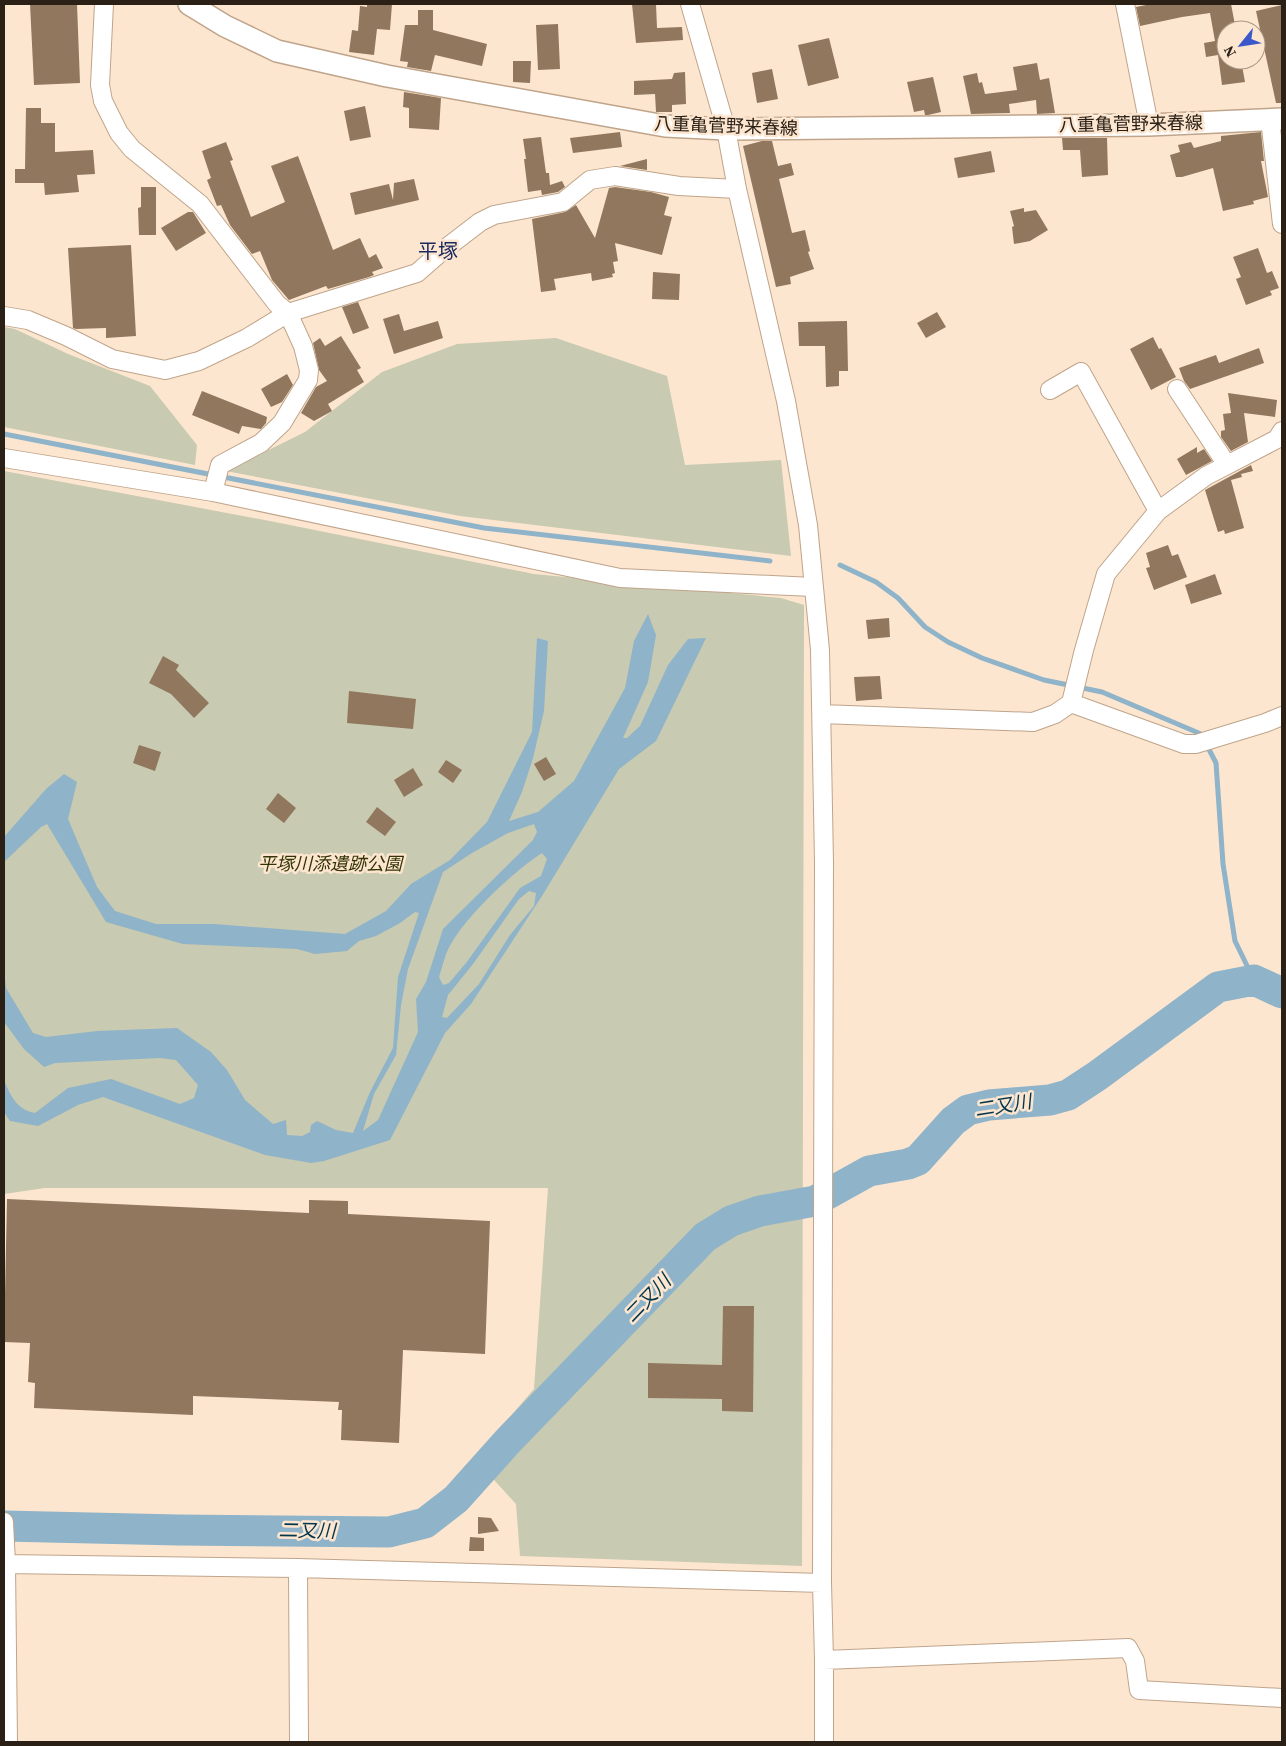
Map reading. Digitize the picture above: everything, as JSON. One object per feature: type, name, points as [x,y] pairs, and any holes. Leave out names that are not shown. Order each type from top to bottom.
[{"type":"main road","name":"八重亀菅野来春線","points":[[189,4],[225,26],[277,51],[387,76],[665,126],[726,129],[1149,125],[1276,119]]},
{"type":"street","points":[[104,4],[100,85],[103,101],[119,133],[132,149],[200,204],[277,304],[288,313],[302,346],[309,370],[308,380],[282,423],[261,443],[220,465],[212,492]]},
{"type":"street","points":[[690,4],[726,129],[737,190],[786,401],[808,525],[820,650],[824,862],[822,1583],[824,1742]]},
{"type":"street","points":[[1125,4],[1149,125]]},
{"type":"street","points":[[1276,119],[1282,224]]},
{"type":"street","points":[[4,316],[28,320],[112,359],[165,370],[199,362],[247,338],[288,313],[417,273],[480,222],[494,215],[564,202],[590,180],[615,176],[679,186],[737,190]]},
{"type":"street","points":[[1050,390],[1081,372],[1158,512]]},
{"type":"street","points":[[1177,389],[1227,465]]},
{"type":"street","points":[[822,714],[1033,722],[1055,714],[1071,702],[1106,574],[1158,512],[1206,476],[1277,439],[1282,431]]},
{"type":"street","points":[[4,458],[212,492],[620,578],[813,587]]},
{"type":"street","points":[[1071,702],[1184,744],[1196,744],[1266,723],[1282,716]]},
{"type":"street","points":[[4,1530],[8,1742]]},
{"type":"street","points":[[5,1564],[298,1568],[822,1583]]},
{"type":"street","points":[[298,1568],[300,1742]]},
{"type":"street","points":[[824,1660],[1128,1648],[1135,1661],[1139,1690],[1282,1698]]},
{"type":"green space","points":[[4,327],[15,329],[68,354],[150,386],[197,445],[195,465],[4,427]]},
{"type":"green space","points":[[556,338],[667,376],[685,465],[781,460],[791,556],[460,516],[226,471],[305,432],[382,372],[457,344]]},
{"type":"green space","name":"平塚川添遺跡公園","points":[[4,471],[275,522],[534,574],[781,598],[804,605],[802,1566],[520,1556],[516,1504],[474,1458],[534,1389],[548,1188],[45,1188],[4,1194]]},
{"type":"water","points":[[648,614],[656,635],[648,682],[623,738],[627,738],[640,726],[668,665],[688,639],[706,638],[656,741],[619,769],[542,896],[471,1004],[445,1033],[390,1140],[324,1161],[311,1163],[265,1155],[103,1097],[78,1105],[38,1126],[10,1121],[4,1112],[4,1080],[15,1101],[23,1109],[35,1113],[68,1088],[111,1079],[180,1104],[194,1098],[198,1085],[176,1060],[160,1058],[55,1063],[44,1067],[24,1049],[4,1022],[4,967],[6,988],[33,1033],[46,1037],[97,1031],[177,1028],[211,1052],[227,1070],[245,1100],[273,1124],[286,1120],[287,1135],[302,1136],[310,1132],[311,1125],[317,1121],[336,1130],[353,1133],[370,1092],[393,1048],[398,977],[419,913],[415,912],[400,923],[376,936],[359,941],[347,951],[315,954],[297,949],[183,944],[106,922],[47,824],[41,827],[4,862],[4,837],[46,789],[64,774],[77,782],[68,819],[97,887],[115,911],[156,924],[214,924],[345,934],[386,911],[411,884],[450,860],[487,822],[532,732],[537,638],[548,641],[544,711],[533,758],[522,792],[509,821],[538,812],[574,781],[625,688],[634,641]],"holes":[[[534,824],[537,832],[533,840],[443,929],[426,982],[416,999],[418,1032],[378,1120],[363,1131],[374,1094],[396,1055],[401,1005],[408,969],[443,872],[508,833]],[[542,853],[547,859],[541,876],[520,888],[466,963],[449,983],[443,985],[439,977],[447,951],[458,933],[492,894]],[[529,891],[536,893],[534,906],[510,935],[479,984],[447,1018],[442,1017],[448,995],[473,964],[519,899]]]},
{"type":"building","points":[[30,4],[77,4],[80,83],[34,85]]},
{"type":"building","points":[[367,4],[392,4],[390,30],[377,29],[374,55],[349,52],[352,30],[358,31],[360,6],[367,7]]},
{"type":"building","points":[[632,4],[656,4],[657,28],[682,27],[683,40],[636,43]]},
{"type":"building","points":[[1151,4],[1231,4],[1234,20],[1216,20],[1216,55],[1206,57],[1204,43],[1215,41],[1210,13],[1140,26],[1136,7]]},
{"type":"building","points":[[1282,5],[1282,103],[1276,103],[1266,57],[1266,20],[1258,20],[1256,11]]},
{"type":"building","points":[[418,10],[433,10],[433,30],[487,44],[482,66],[435,55],[431,71],[407,67],[408,62],[400,61],[405,25],[418,25]]},
{"type":"building","points":[[558,24],[560,69],[538,70],[536,25]]},
{"type":"building","points":[[829,38],[839,78],[808,86],[798,45]]},
{"type":"building","points":[[513,61],[531,61],[530,83],[513,82]]},
{"type":"building","points":[[1037,63],[1040,80],[1049,78],[1055,113],[1037,114],[1036,100],[1009,104],[1010,113],[971,114],[963,76],[977,73],[979,83],[982,82],[985,94],[1017,90],[1013,67]]},
{"type":"building","points":[[772,69],[778,99],[757,103],[752,73]]},
{"type":"building","points":[[1220,70],[1243,70],[1245,82],[1222,85]]},
{"type":"building","points":[[685,72],[686,104],[672,105],[672,112],[656,112],[655,94],[634,95],[634,81],[672,79],[674,73]]},
{"type":"building","points":[[933,77],[941,112],[925,115],[924,110],[914,112],[907,82]]},
{"type":"building","points":[[404,92],[441,98],[439,130],[409,128],[409,108],[403,107]]},
{"type":"building","points":[[365,106],[371,137],[350,141],[344,111]]},
{"type":"building","points":[[26,108],[41,108],[41,123],[55,123],[55,152],[93,150],[95,174],[77,175],[79,192],[45,195],[44,183],[15,183],[15,169],[25,169]]},
{"type":"building","points":[[620,132],[622,147],[573,153],[570,138]]},
{"type":"building","points":[[1261,132],[1264,161],[1261,161],[1268,197],[1253,201],[1254,204],[1223,211],[1213,168],[1176,177],[1170,155],[1180,152],[1178,145],[1191,142],[1194,148],[1221,141],[1221,136]]},
{"type":"building","points":[[541,137],[546,173],[549,173],[550,185],[562,181],[565,187],[558,192],[542,195],[541,190],[528,192],[523,139]]},
{"type":"building","points":[[1062,138],[1107,138],[1108,175],[1082,177],[1080,150],[1063,150]]},
{"type":"building","points":[[762,141],[772,141],[778,166],[791,163],[794,175],[779,179],[792,233],[805,230],[810,251],[808,252],[814,269],[790,277],[791,284],[776,287],[743,146]]},
{"type":"building","points":[[226,142],[233,160],[230,161],[251,217],[285,202],[271,166],[298,156],[333,250],[360,238],[369,258],[376,254],[383,268],[372,272],[374,275],[369,277],[328,289],[326,286],[289,300],[272,280],[260,251],[252,254],[230,225],[221,205],[217,206],[207,180],[211,178],[202,151]]},
{"type":"building","points":[[991,151],[995,172],[958,178],[954,158]]},
{"type":"building","points":[[647,159],[647,170],[620,166]]},
{"type":"building","points":[[414,179],[419,200],[355,215],[350,193],[389,184],[393,200],[394,183]]},
{"type":"building","points":[[141,187],[156,187],[156,235],[139,235],[138,208],[141,207]]},
{"type":"building","points":[[615,187],[651,192],[669,197],[664,215],[672,217],[662,255],[615,243],[618,261],[613,262],[615,273],[612,274],[613,277],[592,281],[591,273],[554,279],[556,290],[541,292],[532,219],[565,212],[576,205],[595,238],[609,188]]},
{"type":"building","points":[[1024,208],[1024,212],[1036,210],[1048,230],[1030,241],[1014,244],[1012,227],[1014,226],[1010,211]]},
{"type":"building","points":[[188,212],[193,212],[206,233],[176,251],[161,228]]},
{"type":"building","points":[[131,245],[136,336],[106,338],[106,328],[73,328],[68,248]]},
{"type":"building","points":[[1258,248],[1267,273],[1272,271],[1279,288],[1270,291],[1272,295],[1246,305],[1236,279],[1241,277],[1233,257]]},
{"type":"building","points":[[653,272],[680,274],[679,300],[652,299]]},
{"type":"building","points":[[358,302],[369,328],[353,334],[342,307]]},
{"type":"building","points":[[937,312],[946,327],[926,338],[917,323]]},
{"type":"building","points":[[399,314],[404,331],[438,321],[443,338],[394,354],[383,319]]},
{"type":"building","points":[[847,321],[848,371],[839,371],[839,386],[826,387],[825,346],[799,346],[798,322]]},
{"type":"building","points":[[341,336],[361,368],[357,370],[364,382],[328,404],[332,411],[314,421],[301,413],[316,387],[327,381],[319,370],[313,343],[320,338],[325,346]]},
{"type":"building","points":[[1153,337],[1176,377],[1151,390],[1130,349]]},
{"type":"building","points":[[1259,348],[1264,363],[1190,389],[1184,381],[1179,368],[1216,355],[1219,363]]},
{"type":"building","points":[[287,374],[293,385],[282,402],[271,407],[261,389]]},
{"type":"building","points":[[202,391],[267,417],[266,423],[261,429],[242,426],[239,434],[192,415]]},
{"type":"building","points":[[1228,393],[1277,400],[1275,417],[1244,413],[1248,442],[1231,451],[1221,437],[1221,431],[1225,430],[1223,414],[1231,413]]},
{"type":"building","points":[[1197,447],[1197,453],[1204,449],[1212,461],[1186,475],[1177,459]]},
{"type":"building","points":[[1251,465],[1253,471],[1241,474],[1242,477],[1231,480],[1244,528],[1225,534],[1224,530],[1218,532],[1205,490]]},
{"type":"building","points":[[1168,545],[1172,556],[1178,554],[1187,577],[1154,590],[1146,568],[1150,567],[1146,553]]},
{"type":"building","points":[[1215,574],[1222,594],[1191,604],[1185,585]]},
{"type":"building","points":[[889,618],[890,637],[868,639],[866,620]]},
{"type":"building","points":[[163,656],[179,665],[176,670],[209,703],[194,718],[171,694],[149,683]]},
{"type":"building","points":[[880,676],[882,699],[856,701],[854,677]]},
{"type":"building","points":[[349,691],[416,699],[413,729],[347,723]]},
{"type":"building","points":[[139,745],[161,752],[155,771],[133,763]]},
{"type":"building","points":[[546,757],[556,774],[544,781],[534,764]]},
{"type":"building","points":[[446,760],[462,770],[453,783],[438,772]]},
{"type":"building","points":[[413,768],[423,785],[404,797],[394,780]]},
{"type":"building","points":[[278,793],[296,808],[284,823],[266,809]]},
{"type":"building","points":[[377,807],[396,822],[385,836],[366,822]]},
{"type":"building","points":[[7,1199],[309,1213],[309,1200],[348,1201],[348,1214],[490,1221],[485,1354],[403,1350],[399,1443],[341,1440],[342,1410],[338,1410],[339,1402],[193,1396],[193,1415],[34,1408],[35,1383],[28,1382],[30,1343],[4,1342]]},
{"type":"building","points":[[723,1306],[754,1306],[753,1412],[722,1411],[722,1399],[648,1398],[648,1363],[722,1365]]},
{"type":"building","points":[[478,1517],[491,1518],[499,1531],[478,1534]]},
{"type":"building","points":[[470,1537],[484,1538],[484,1551],[469,1551]]},
{"type":"waterway","points":[[4,434],[484,528],[770,561]]},
{"type":"waterway","points":[[840,565],[876,582],[898,598],[925,627],[948,642],[982,658],[1044,680],[1102,692],[1201,734],[1216,763],[1223,864],[1235,941],[1254,980]]},
{"type":"waterway","name":"二又川","points":[[4,1526],[389,1532],[425,1523],[456,1499],[507,1442],[705,1237],[731,1221],[760,1211],[815,1201],[869,1171],[908,1164],[918,1160],[953,1121],[968,1110],[989,1105],[1050,1100],[1068,1095],[1097,1076],[1218,987],[1254,980],[1282,993]]},
{"type":"district","name":"平塚","points":[[438,251]]}]
